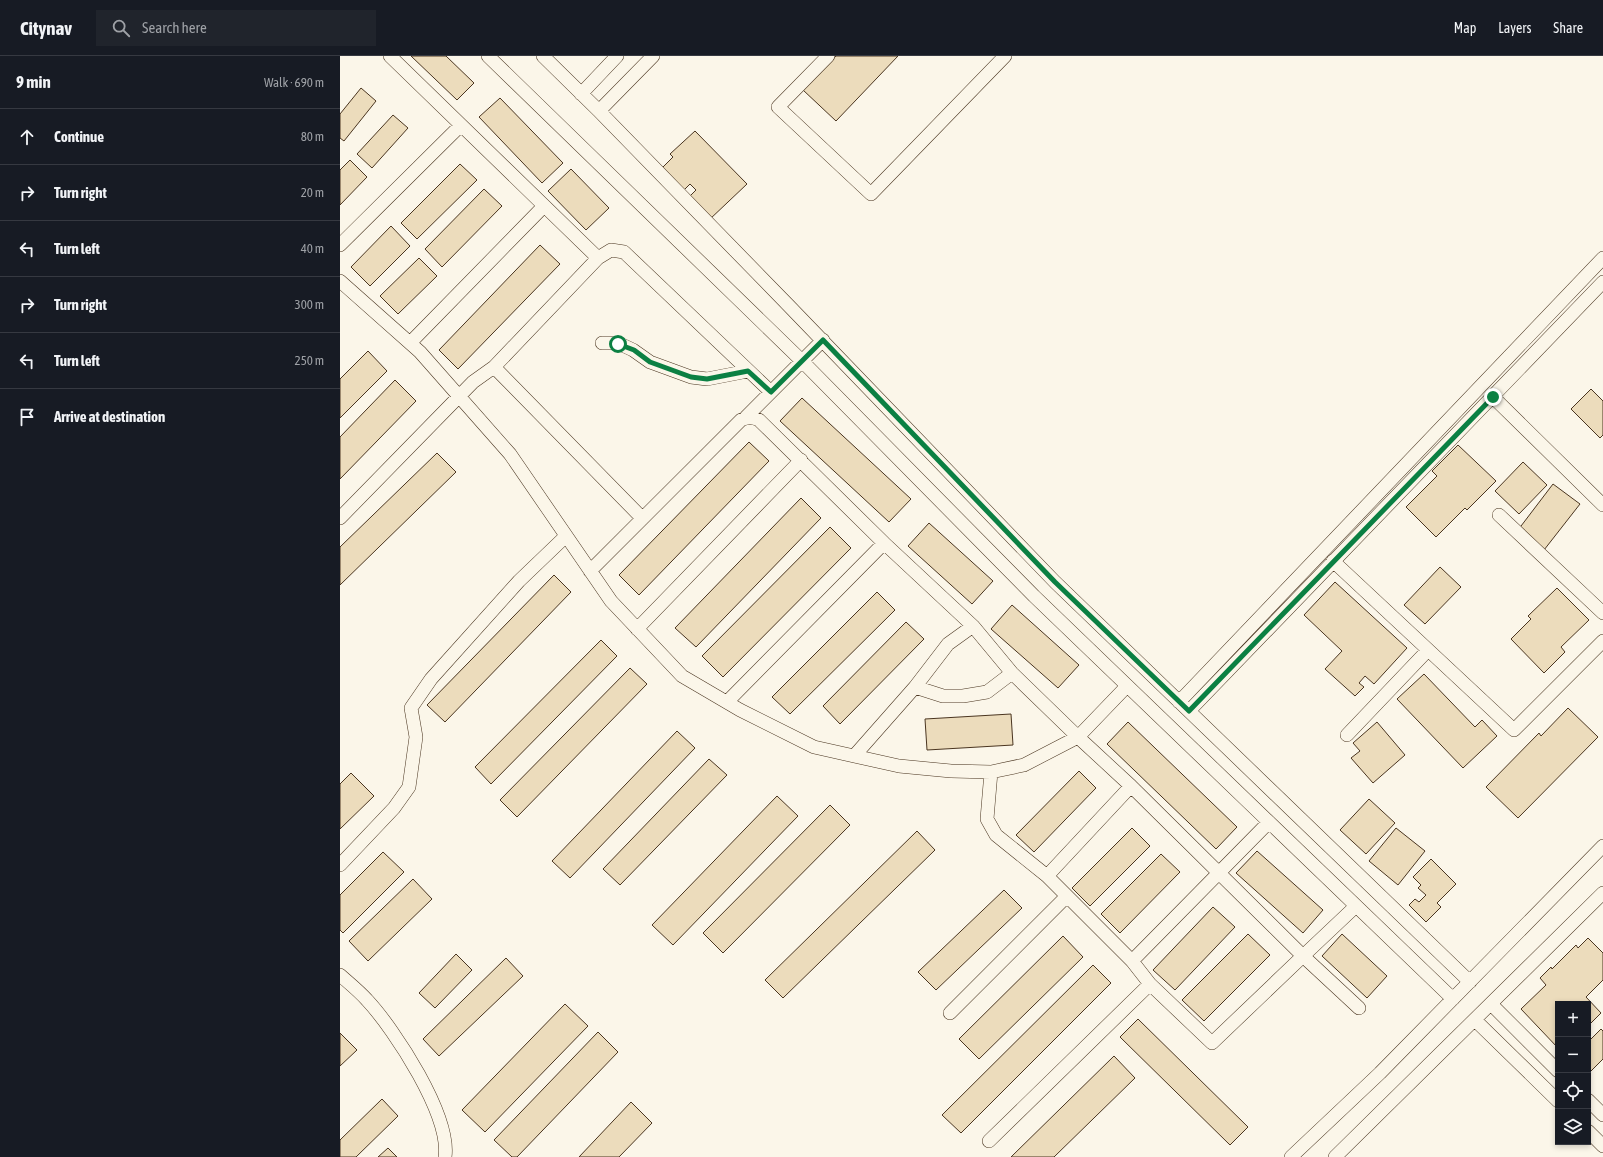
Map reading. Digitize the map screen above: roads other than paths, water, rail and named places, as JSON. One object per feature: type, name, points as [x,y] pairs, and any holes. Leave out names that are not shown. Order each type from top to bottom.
[{"type":"street","points":[[390,56],[598,258]]},
{"type":"street","points":[[488,56],[802,361],[1034,596],[1453,999]]},
{"type":"street","points":[[543,56],[599,111],[823,340],[1055,582],[1470,982]]},
{"type":"street","points":[[581,94],[618,56]]},
{"type":"street","points":[[599,111],[653,56]]},
{"type":"street","points":[[828,56],[778,107],[871,194],[1005,56]]},
{"type":"street","points":[[340,245],[461,125]]},
{"type":"street","points":[[410,343],[544,206]]},
{"type":"street","points":[[340,518],[473,382],[494,367],[598,258],[611,250],[624,252],[771,392]]},
{"type":"street","points":[[1184,706],[1603,258]]},
{"type":"street","points":[[340,281],[420,352],[510,454],[611,601],[682,676],[727,702],[814,747],[899,766],[950,771],[991,772],[1024,765],[1078,737],[1127,686]]},
{"type":"street","points":[[1184,706],[1334,561],[1603,282]]},
{"type":"street","points":[[590,571],[823,340]]},
{"type":"street","points":[[602,343],[618,344],[634,350],[650,362],[691,377],[707,379],[748,371]]},
{"type":"street","points":[[494,367],[642,518]]},
{"type":"street","points":[[1493,397],[1603,505]]},
{"type":"street","points":[[746,417],[759,420],[801,460],[884,543],[973,626],[1012,673],[1131,786],[1303,956],[1359,1008]]},
{"type":"street","points":[[637,629],[801,460]]},
{"type":"street","points":[[1499,515],[1603,613]]},
{"type":"street","points":[[340,865],[394,808],[409,787],[416,737],[411,708],[431,679],[519,581],[566,536]]},
{"type":"street","points":[[727,702],[884,543]]},
{"type":"street","points":[[1334,561],[1514,730],[1603,641]]},
{"type":"street","points":[[855,755],[915,687],[948,644],[973,626]]},
{"type":"street","points":[[1347,735],[1428,650]]},
{"type":"street","points":[[915,687],[943,696],[963,696],[987,692],[1012,673]]},
{"type":"street","points":[[991,772],[987,820],[996,835],[1048,876],[1132,961],[1150,984],[1212,1043],[1356,906]]},
{"type":"street","points":[[1048,876],[1131,786]]},
{"type":"street","points":[[1132,961],[1269,822]]},
{"type":"street","points":[[1291,1157],[1380,1073],[1603,846]]},
{"type":"street","points":[[1335,1157],[1603,893]]},
{"type":"street","points":[[950,1012],[1068,896]]},
{"type":"street","points":[[340,975],[368,1000],[408,1054],[436,1108],[446,1146],[445,1157]]},
{"type":"street","points":[[989,1141],[1150,984]]},
{"type":"street","points":[[1491,1004],[1555,1067]]},
{"type":"street","points":[[1475,1020],[1555,1099]]},
{"type":"street","points":[[1591,1103],[1603,1115]]},
{"type":"street","points":[[1591,1134],[1603,1146]]}]
